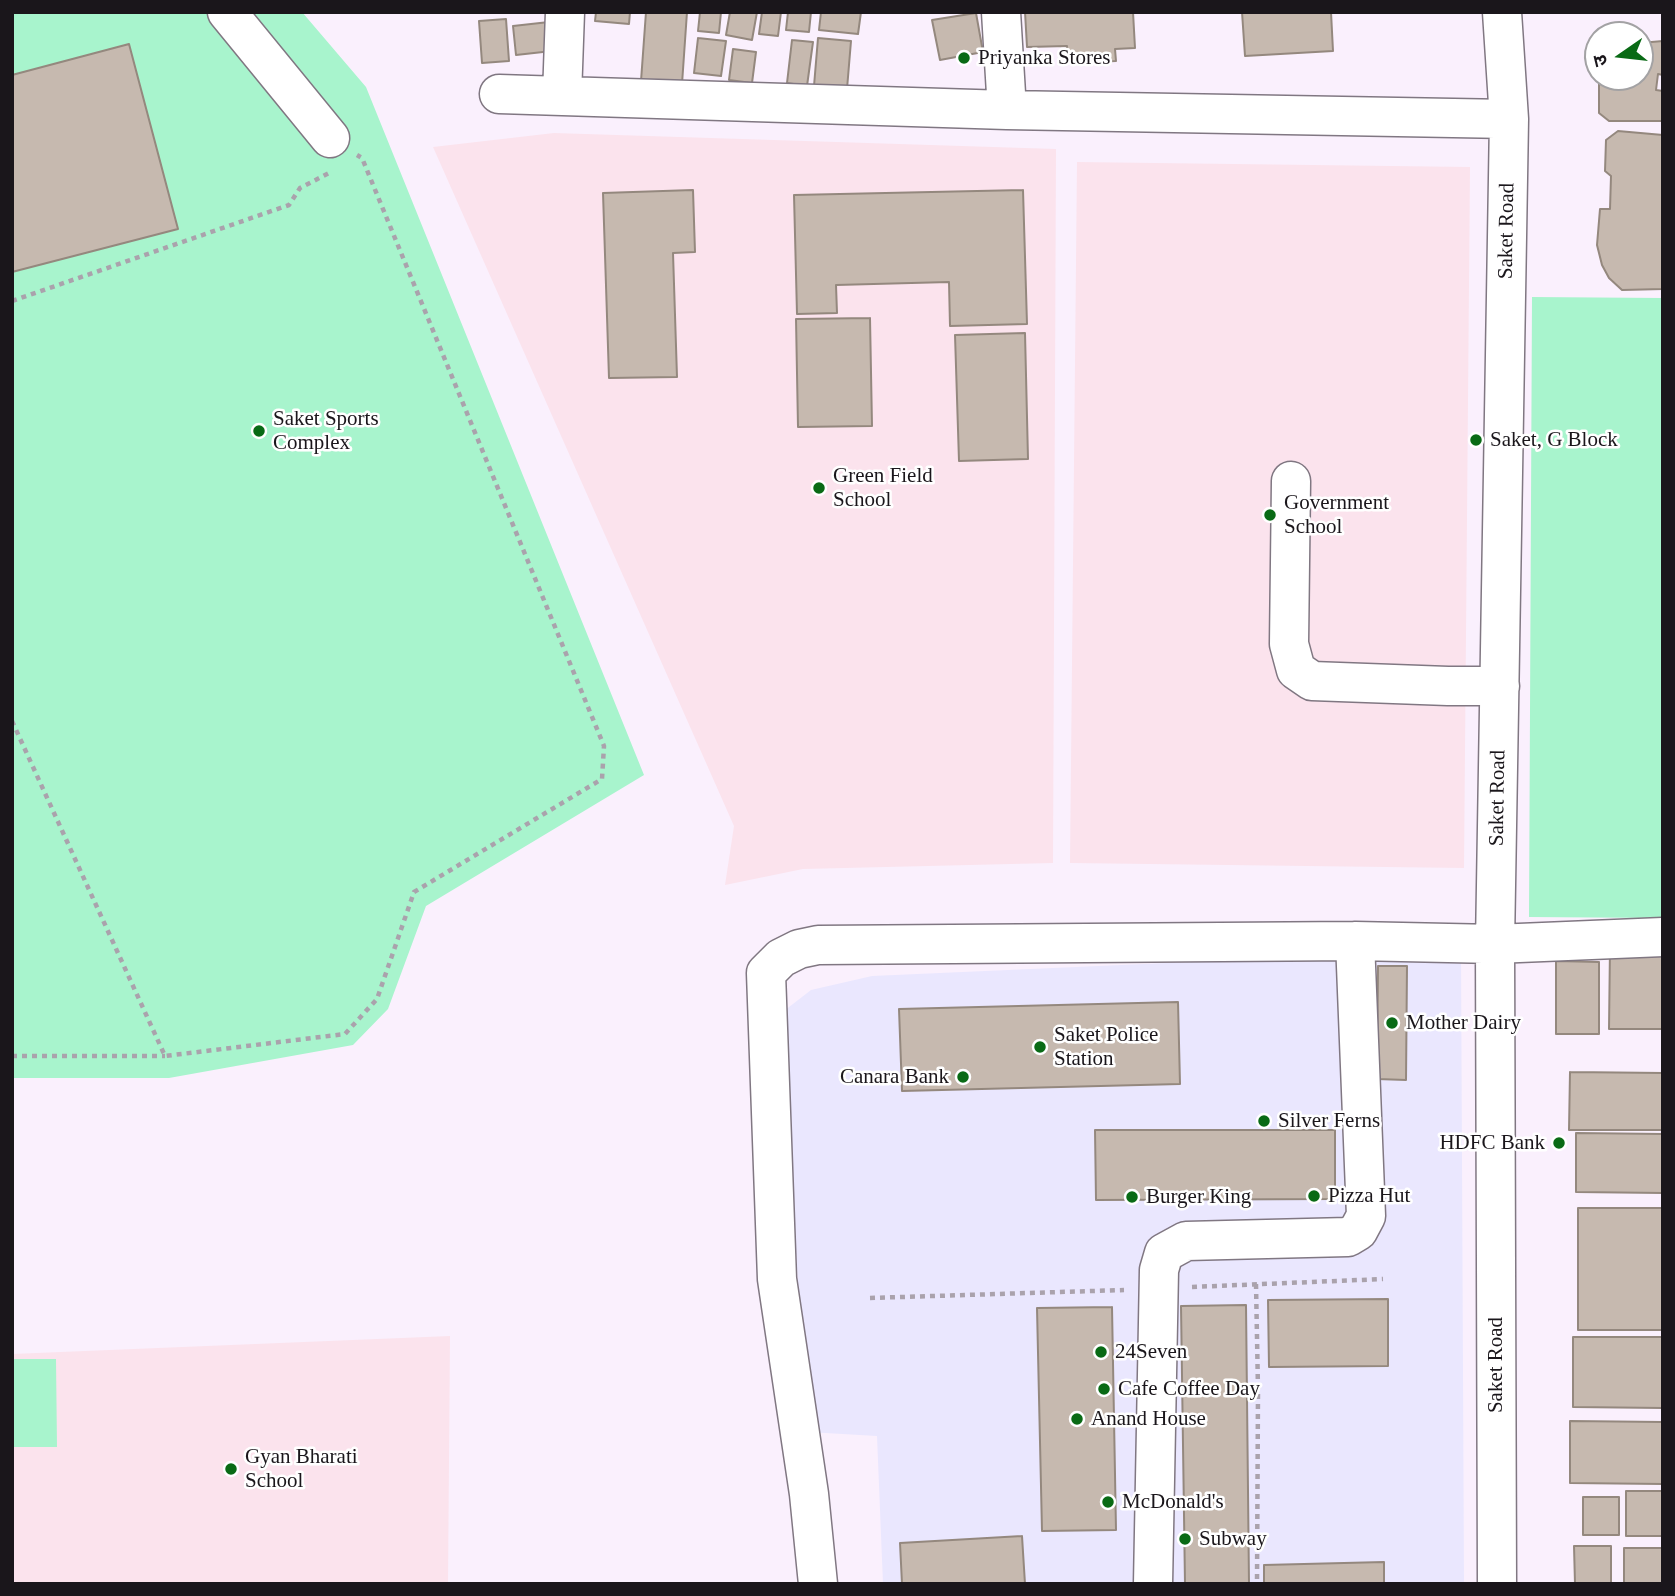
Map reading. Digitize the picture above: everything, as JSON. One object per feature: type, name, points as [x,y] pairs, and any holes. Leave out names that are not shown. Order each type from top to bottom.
[{"type":"street","points":[[227,12],[339,157]]},
{"type":"street","points":[[562,96],[565,12]]},
{"type":"street","points":[[1001,12],[1007,110]]},
{"type":"street","name":"Saket Road","points":[[1497,1584],[1495,944],[1509,119],[1502,12]]},
{"type":"street","points":[[499,94],[1007,110],[1509,119]]},
{"type":"street","points":[[1291,481],[1289,644],[1296,670],[1312,681],[1500,686]]},
{"type":"street","points":[[818,1584],[807,1481],[777,1279],[766,973],[781,957],[818,944],[1356,940],[1495,944],[1663,937]]},
{"type":"street","points":[[1153,1584],[1159,1270],[1164,1254],[1186,1241],[1348,1237],[1358,1231],[1366,1216],[1356,940]]},
{"type":"path","points":[[12,301],[289,205],[300,188],[339,157],[362,158],[604,746],[602,779],[414,892],[377,999],[345,1034],[165,1056],[12,1056]]},
{"type":"path","points":[[12,720],[165,1056]]},
{"type":"path","points":[[1256,1284],[1257,1584]]},
{"type":"shaded area","name":"Green Field School","points":[[554,133],[1056,149],[1053,863],[803,869],[725,885],[734,826],[433,147]]},
{"type":"shaded area","name":"Government School","points":[[1077,162],[1470,167],[1464,868],[1070,863]]},
{"type":"shaded area","points":[[1461,950],[1464,1584],[883,1584],[877,1436],[808,1432],[780,1014],[811,990],[872,976]]},
{"type":"shaded area","name":"Gyan Bharati School","points":[[450,1336],[448,1584],[12,1584],[12,1354]]},
{"type":"green space","name":"Saket Sports Complex","points":[[12,12],[302,12],[366,87],[644,775],[426,906],[388,1009],[353,1045],[169,1078],[12,1078]]},
{"type":"green space","points":[[1532,297],[1663,298],[1663,918],[1529,917]]},
{"type":"green space","points":[[12,1359],[56,1359],[57,1447],[12,1447]]},
{"type":"building","points":[[596,12],[630,12],[629,24],[595,21]]},
{"type":"building","points":[[646,12],[687,12],[682,84],[641,81]]},
{"type":"building","points":[[700,12],[721,12],[719,33],[698,31]]},
{"type":"building","points":[[730,12],[757,12],[752,40],[726,35]]},
{"type":"building","points":[[762,12],[781,12],[778,36],[759,34]]},
{"type":"building","points":[[788,12],[811,12],[809,32],[786,30]]},
{"type":"building","points":[[821,12],[861,12],[858,34],[819,30]]},
{"type":"building","points":[[1025,12],[1133,12],[1135,48],[1115,49],[1116,61],[1067,63],[1067,46],[1027,47]]},
{"type":"building","points":[[1242,12],[1331,12],[1333,51],[1245,56]]},
{"type":"building","points":[[976,13],[983,52],[940,60],[932,20]]},
{"type":"building","points":[[506,19],[509,61],[482,63],[479,21]]},
{"type":"building","points":[[558,21],[561,50],[516,55],[513,26]]},
{"type":"building","points":[[698,38],[726,41],[721,76],[694,73]]},
{"type":"building","points":[[818,38],[851,41],[847,89],[814,86]]},
{"type":"building","points":[[792,40],[813,42],[807,86],[787,83]]},
{"type":"building","points":[[1663,41],[1663,75],[1658,74],[1656,90],[1663,91],[1663,121],[1609,121],[1599,113],[1599,91],[1654,91],[1654,42]]},
{"type":"building","points":[[129,44],[178,229],[12,272],[12,75]]},
{"type":"building","points":[[733,49],[756,52],[752,83],[729,80]]},
{"type":"building","points":[[1618,131],[1663,135],[1663,289],[1622,290],[1609,278],[1602,265],[1597,245],[1600,209],[1610,209],[1611,176],[1605,171],[1606,140]]},
{"type":"building","points":[[693,190],[695,252],[673,253],[677,377],[609,378],[603,193]]},
{"type":"building","points":[[1023,190],[1027,324],[950,326],[949,282],[836,285],[837,313],[797,314],[794,195]]},
{"type":"building","points":[[870,318],[872,426],[798,427],[796,319]]},
{"type":"building","points":[[1025,333],[1028,459],[959,461],[955,335]]},
{"type":"building","points":[[1610,947],[1663,947],[1662,1029],[1609,1029]]},
{"type":"building","points":[[1556,961],[1599,962],[1599,1034],[1556,1034]]},
{"type":"building","name":"Mother Dairy","points":[[1378,966],[1407,966],[1406,1080],[1377,1079]]},
{"type":"building","name":"Saket Police Station","points":[[1178,1002],[1180,1084],[902,1091],[899,1009]]},
{"type":"building","points":[[1570,1072],[1663,1073],[1663,1130],[1569,1130]]},
{"type":"building","points":[[1095,1130],[1335,1130],[1335,1199],[1096,1200]]},
{"type":"building","points":[[1576,1133],[1663,1134],[1663,1193],[1576,1192]]},
{"type":"building","points":[[1578,1208],[1663,1208],[1663,1330],[1578,1330]]},
{"type":"building","points":[[1388,1299],[1388,1366],[1269,1367],[1268,1300]]},
{"type":"building","points":[[1246,1305],[1249,1584],[1185,1584],[1181,1306]]},
{"type":"building","name":"Anand House","points":[[1112,1307],[1116,1530],[1042,1531],[1037,1308]]},
{"type":"building","points":[[1573,1337],[1663,1337],[1663,1408],[1573,1407]]},
{"type":"building","points":[[1570,1421],[1663,1422],[1663,1484],[1570,1483]]},
{"type":"building","points":[[1626,1491],[1663,1491],[1663,1536],[1626,1536]]},
{"type":"building","points":[[1583,1497],[1619,1497],[1619,1535],[1583,1535]]},
{"type":"building","points":[[1022,1536],[1025,1584],[902,1584],[900,1543]]},
{"type":"building","points":[[1574,1546],[1611,1546],[1611,1584],[1575,1584]]},
{"type":"building","points":[[1624,1548],[1663,1548],[1663,1584],[1624,1584]]},
{"type":"building","points":[[1384,1562],[1384,1584],[1264,1584],[1264,1565]]},
{"type":"place","name":"Priyanka Stores","points":[[964,58]]},
{"type":"place","name":"Saket Sports Complex","points":[[259,431]]},
{"type":"place","name":"Saket, G Block","points":[[1476,440]]},
{"type":"place","name":"Green Field School","points":[[819,488]]},
{"type":"place","name":"Government School","points":[[1270,515]]},
{"type":"place","name":"Mother Dairy","points":[[1392,1023]]},
{"type":"place","name":"Saket Police Station","points":[[1040,1047]]},
{"type":"place","name":"Canara Bank","points":[[963,1077]]},
{"type":"place","name":"Silver Ferns","points":[[1264,1121]]},
{"type":"place","name":"HDFC Bank","points":[[1559,1143]]},
{"type":"place","name":"Pizza Hut","points":[[1314,1196]]},
{"type":"place","name":"Burger King","points":[[1132,1197]]},
{"type":"place","name":"24Seven","points":[[1101,1352]]},
{"type":"place","name":"Cafe Coffee Day","points":[[1104,1389]]},
{"type":"place","name":"Anand House","points":[[1077,1419]]},
{"type":"place","name":"Gyan Bharati School","points":[[231,1469]]},
{"type":"place","name":"McDonald's","points":[[1108,1502]]},
{"type":"place","name":"Subway","points":[[1185,1539]]}]
